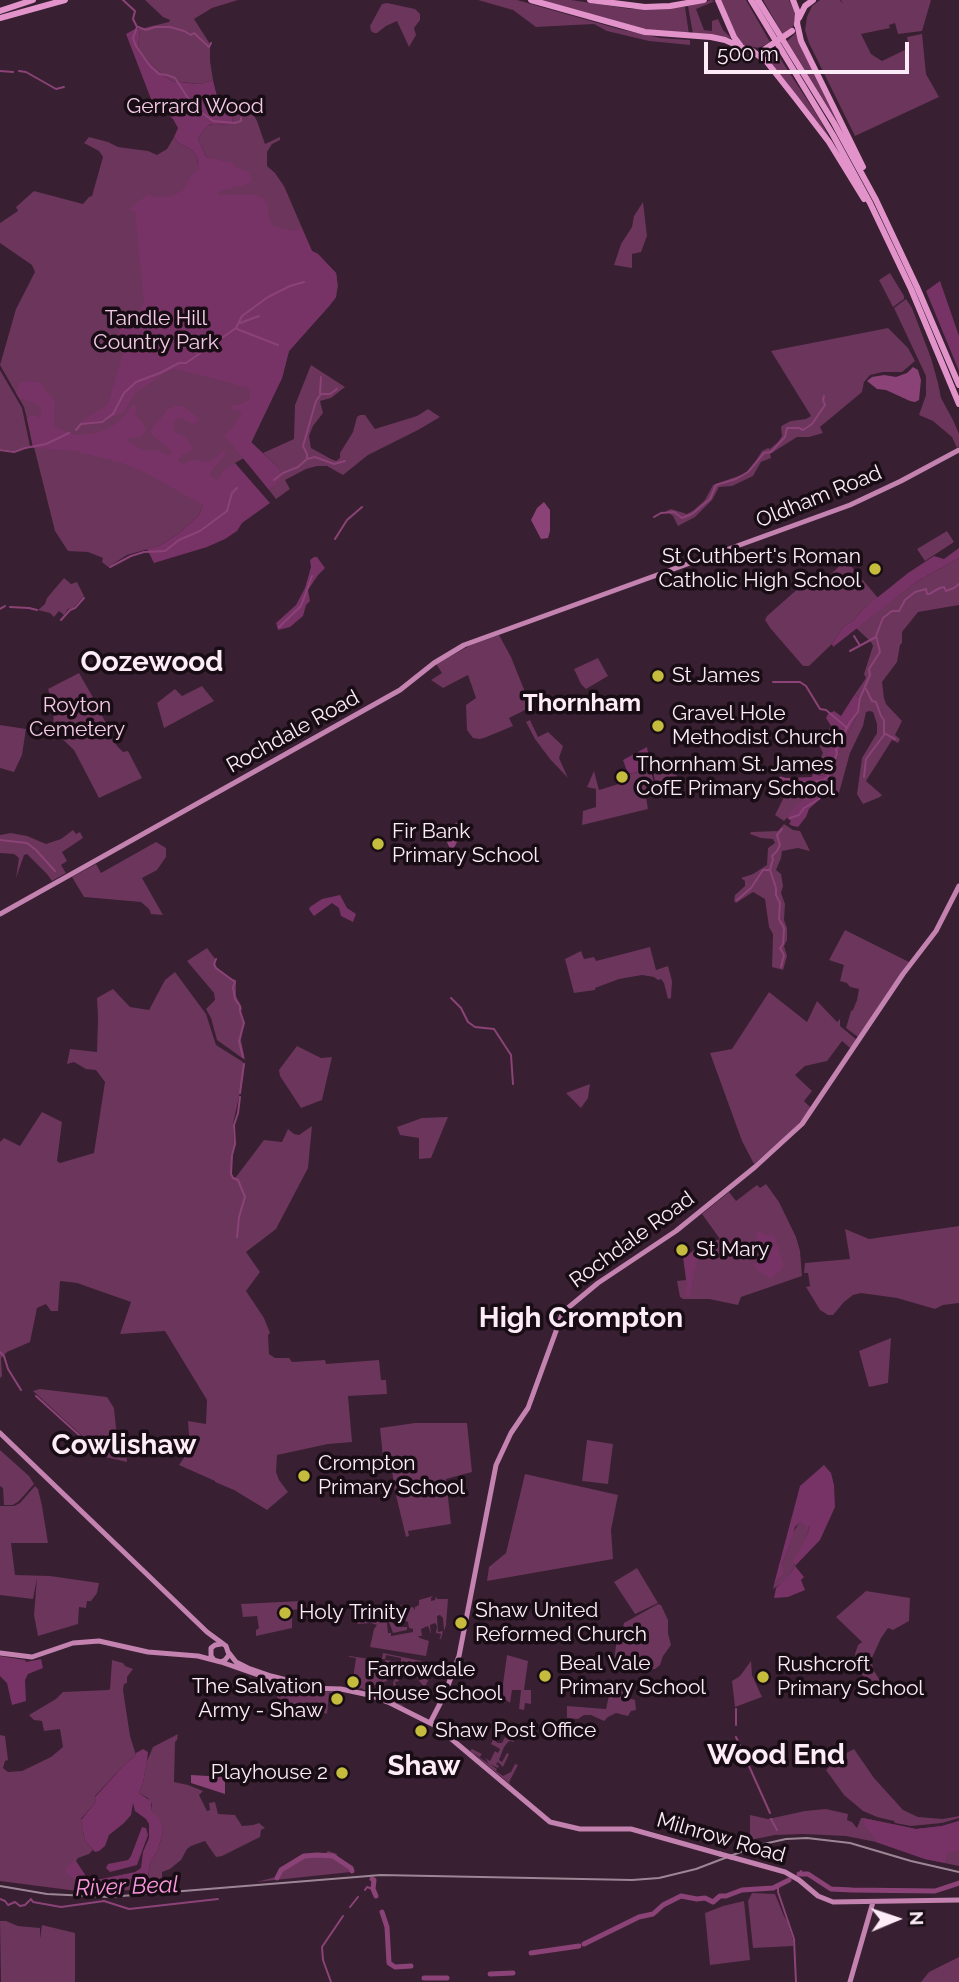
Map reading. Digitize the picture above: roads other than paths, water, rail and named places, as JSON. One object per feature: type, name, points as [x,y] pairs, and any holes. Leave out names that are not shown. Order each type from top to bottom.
[{"type":"highway","points":[[0,14],[22,0]]},
{"type":"highway","points":[[0,14],[33,0]]},
{"type":"highway","points":[[0,14],[48,0]]},
{"type":"highway","points":[[0,14],[65,0]]},
{"type":"highway","points":[[531,0],[645,32],[725,40],[751,50],[765,49],[792,31],[805,6],[813,0]]},
{"type":"highway","points":[[590,0],[645,7],[704,0]]},
{"type":"highway","points":[[718,0],[735,39],[743,48]]},
{"type":"highway","points":[[751,0],[833,135],[888,240],[959,404]]},
{"type":"highway","points":[[758,0],[834,123],[899,247]]},
{"type":"highway","points":[[793,0],[798,11],[801,41],[878,198],[959,386]]},
{"type":"highway","points":[[751,50],[766,61],[829,142],[888,240]]},
{"type":"main road","name":"Oldham Road","points":[[607,593],[850,505],[959,450]]},
{"type":"main road","name":"Rochdale Road","points":[[0,914],[400,690],[434,663],[464,645],[607,593]]},
{"type":"main road","name":"Rochdale Road","points":[[430,1723],[444,1696],[459,1656],[496,1465],[511,1433],[528,1408],[563,1312],[598,1283],[676,1231],[793,1133],[811,1112],[904,974],[936,932],[959,886]]},
{"type":"main road","points":[[0,1433],[207,1632],[226,1646],[233,1660],[271,1676],[314,1687],[369,1695],[430,1723]]},
{"type":"main road","points":[[207,1632],[212,1640],[212,1658],[219,1662]]},
{"type":"main road","points":[[0,1653],[32,1657],[73,1643],[93,1641],[148,1652],[198,1656],[287,1685],[314,1687]]},
{"type":"main road","points":[[198,1656],[207,1654],[215,1645],[221,1644]]},
{"type":"main road","points":[[219,1662],[227,1659],[229,1653]]},
{"type":"main road","name":"Milnrow Road","points":[[430,1723],[447,1734],[550,1822],[580,1829],[631,1829],[785,1872],[828,1901],[959,1900]]},
{"type":"main road","points":[[850,1982],[873,1902]]},
{"type":"waterway","points":[[123,0],[135,11],[133,19],[137,27],[133,38],[150,66],[159,74],[175,78],[193,106],[213,121],[235,123],[241,121],[241,118]]},
{"type":"waterway","points":[[138,27],[146,30],[170,27],[191,35],[194,33],[209,47],[211,43]]},
{"type":"waterway","points":[[0,71],[13,72]]},
{"type":"waterway","points":[[19,71],[26,72],[56,89],[64,87]]},
{"type":"waterway","points":[[76,430],[81,424],[102,422],[113,414],[124,393],[136,382],[179,363],[186,363],[236,328],[242,316],[268,297],[304,282]]},
{"type":"waterway","points":[[240,323],[259,316]]},
{"type":"waterway","points":[[237,329],[278,345]]},
{"type":"waterway","points":[[320,393],[321,377]]},
{"type":"waterway","points":[[274,480],[307,459],[303,446],[316,401],[321,394],[330,394],[337,389]]},
{"type":"waterway","points":[[654,517],[661,513],[674,512],[682,518],[692,514],[710,499],[716,485],[748,472],[764,453],[771,452],[785,437],[787,428],[803,430],[812,424],[825,405],[824,396]]},
{"type":"waterway","points":[[0,450],[14,452],[46,444],[69,433]]},
{"type":"waterway","points":[[307,459],[315,457],[334,464],[345,461]]},
{"type":"waterway","points":[[110,567],[144,552],[165,551],[179,540],[200,531],[227,511],[232,493],[237,488]]},
{"type":"waterway","points":[[335,539],[347,520],[362,507]]},
{"type":"waterway","points":[[279,627],[301,606],[312,576]]},
{"type":"waterway","points":[[790,818],[799,815],[804,808],[819,799],[828,783],[837,754],[836,749],[858,712],[860,698],[870,675],[869,669],[880,652],[876,636],[883,618],[892,611],[899,611],[905,600],[915,592],[926,589],[929,594],[944,587],[946,591],[959,584]]},
{"type":"waterway","points":[[61,620],[84,598]]},
{"type":"waterway","points":[[0,609],[5,606]]},
{"type":"waterway","points":[[10,607],[37,610]]},
{"type":"waterway","points":[[854,636],[859,644]]},
{"type":"waterway","points":[[850,651],[876,637]]},
{"type":"waterway","points":[[773,682],[800,682],[806,686],[820,709],[826,710],[846,727]]},
{"type":"waterway","points":[[864,777],[866,759],[884,735],[884,720],[876,702],[872,701],[866,689]]},
{"type":"waterway","points":[[884,733],[895,739]]},
{"type":"waterway","points":[[780,778],[810,783],[826,778]]},
{"type":"waterway","points":[[737,900],[751,888],[763,870],[770,870],[772,856],[780,845],[777,835],[782,829]]},
{"type":"waterway","points":[[0,840],[27,843],[55,871]]},
{"type":"waterway","points":[[770,870],[780,903],[779,919],[784,928],[783,944],[780,948],[784,955],[781,967]]},
{"type":"waterway","points":[[216,959],[216,968],[235,982],[235,999],[240,1006],[244,1023],[239,1041],[243,1057]]},
{"type":"waterway","points":[[451,998],[461,1008],[468,1022],[475,1027],[494,1029],[511,1055],[513,1084]]},
{"type":"waterway","points":[[240,1093],[244,1064]]},
{"type":"waterway","points":[[237,1237],[245,1197],[238,1180],[231,1174],[235,1144],[234,1125],[240,1097]]},
{"type":"waterway","points":[[0,1352],[21,1390]]},
{"type":"waterway","points":[[36,1396],[90,1445]]},
{"type":"waterway","points":[[736,1709],[736,1725]]},
{"type":"waterway","points":[[736,1737],[770,1813]]},
{"type":"waterway","points":[[771,1819],[777,1830]]},
{"type":"waterway","name":"River Beal","points":[[277,1878],[281,1870],[304,1856],[333,1856],[352,1871]]},
{"type":"waterway","name":"River Beal","points":[[799,1874],[808,1874],[831,1889],[935,1891],[959,1883]]},
{"type":"waterway","name":"River Beal","points":[[372,1879],[376,1896]]},
{"type":"waterway","name":"River Beal","points":[[584,1944],[639,1917],[653,1914],[663,1905],[681,1896],[705,1898],[713,1902],[720,1896],[742,1890],[773,1888],[789,1880]]},
{"type":"waterway","points":[[782,1883],[778,1892],[794,1939],[796,1982]]},
{"type":"waterway","points":[[365,1890],[367,1887],[373,1889]]},
{"type":"waterway","points":[[350,1907],[358,1897]]},
{"type":"waterway","name":"River Beal","points":[[0,1899],[8,1905],[15,1902],[20,1906],[25,1905],[31,1899],[33,1902],[61,1907],[104,1901],[129,1909],[218,1899]]},
{"type":"waterway","name":"River Beal","points":[[382,1912],[387,1927],[389,1963],[395,1967],[411,1966]]},
{"type":"waterway","points":[[331,1982],[323,1960],[322,1947],[343,1916]]},
{"type":"waterway","name":"River Beal","points":[[531,1953],[579,1946]]},
{"type":"waterway","name":"River Beal","points":[[490,1974],[513,1973]]},
{"type":"waterway","name":"River Beal","points":[[424,1978],[447,1978]]},
{"type":"tram line","points":[[0,1886],[47,1894],[109,1897],[381,1875],[632,1880],[659,1878],[696,1869],[759,1845],[807,1838],[850,1843],[959,1872]]},
{"type":"place","name":"St Cuthbert's Roman Catholic High School","points":[[875,569]]},
{"type":"place","name":"St James","points":[[658,676]]},
{"type":"place","name":"Gravel Hole Methodist Church","points":[[658,726]]},
{"type":"place","name":"Thornham St. James CofE Primary School","points":[[622,777]]},
{"type":"place","name":"Fir Bank Primary School","points":[[378,844]]},
{"type":"place","name":"St Mary","points":[[682,1250]]},
{"type":"place","name":"Crompton Primary School","points":[[304,1476]]},
{"type":"place","name":"Holy Trinity","points":[[285,1613]]},
{"type":"place","name":"Shaw United Reformed Church","points":[[461,1623]]},
{"type":"place","name":"Beal Vale Primary School","points":[[545,1676]]},
{"type":"place","name":"Rushcroft Primary School","points":[[763,1677]]},
{"type":"place","name":"Farrowdale House School","points":[[353,1682]]},
{"type":"place","name":"The Salvation Army - Shaw","points":[[337,1699]]},
{"type":"place","name":"Shaw Post Office","points":[[421,1731]]},
{"type":"place","name":"Playhouse 2","points":[[342,1773]]},
{"type":"district","name":"Oozewood","points":[[152,663]]},
{"type":"district","name":"Thornham","points":[[582,704]]},
{"type":"district","name":"High Crompton","points":[[581,1319]]},
{"type":"district","name":"Cowlishaw","points":[[124,1446]]},
{"type":"district","name":"Wood End","points":[[776,1756]]},
{"type":"district","name":"Shaw","points":[[424,1767]]},
{"type":"park label","name":"Gerrard Wood","points":[[195,107]]},
{"type":"park label","name":"Tandle Hill Country Park","points":[[156,331]]},
{"type":"park label","name":"Royton Cemetery","points":[[77,718]]}]
